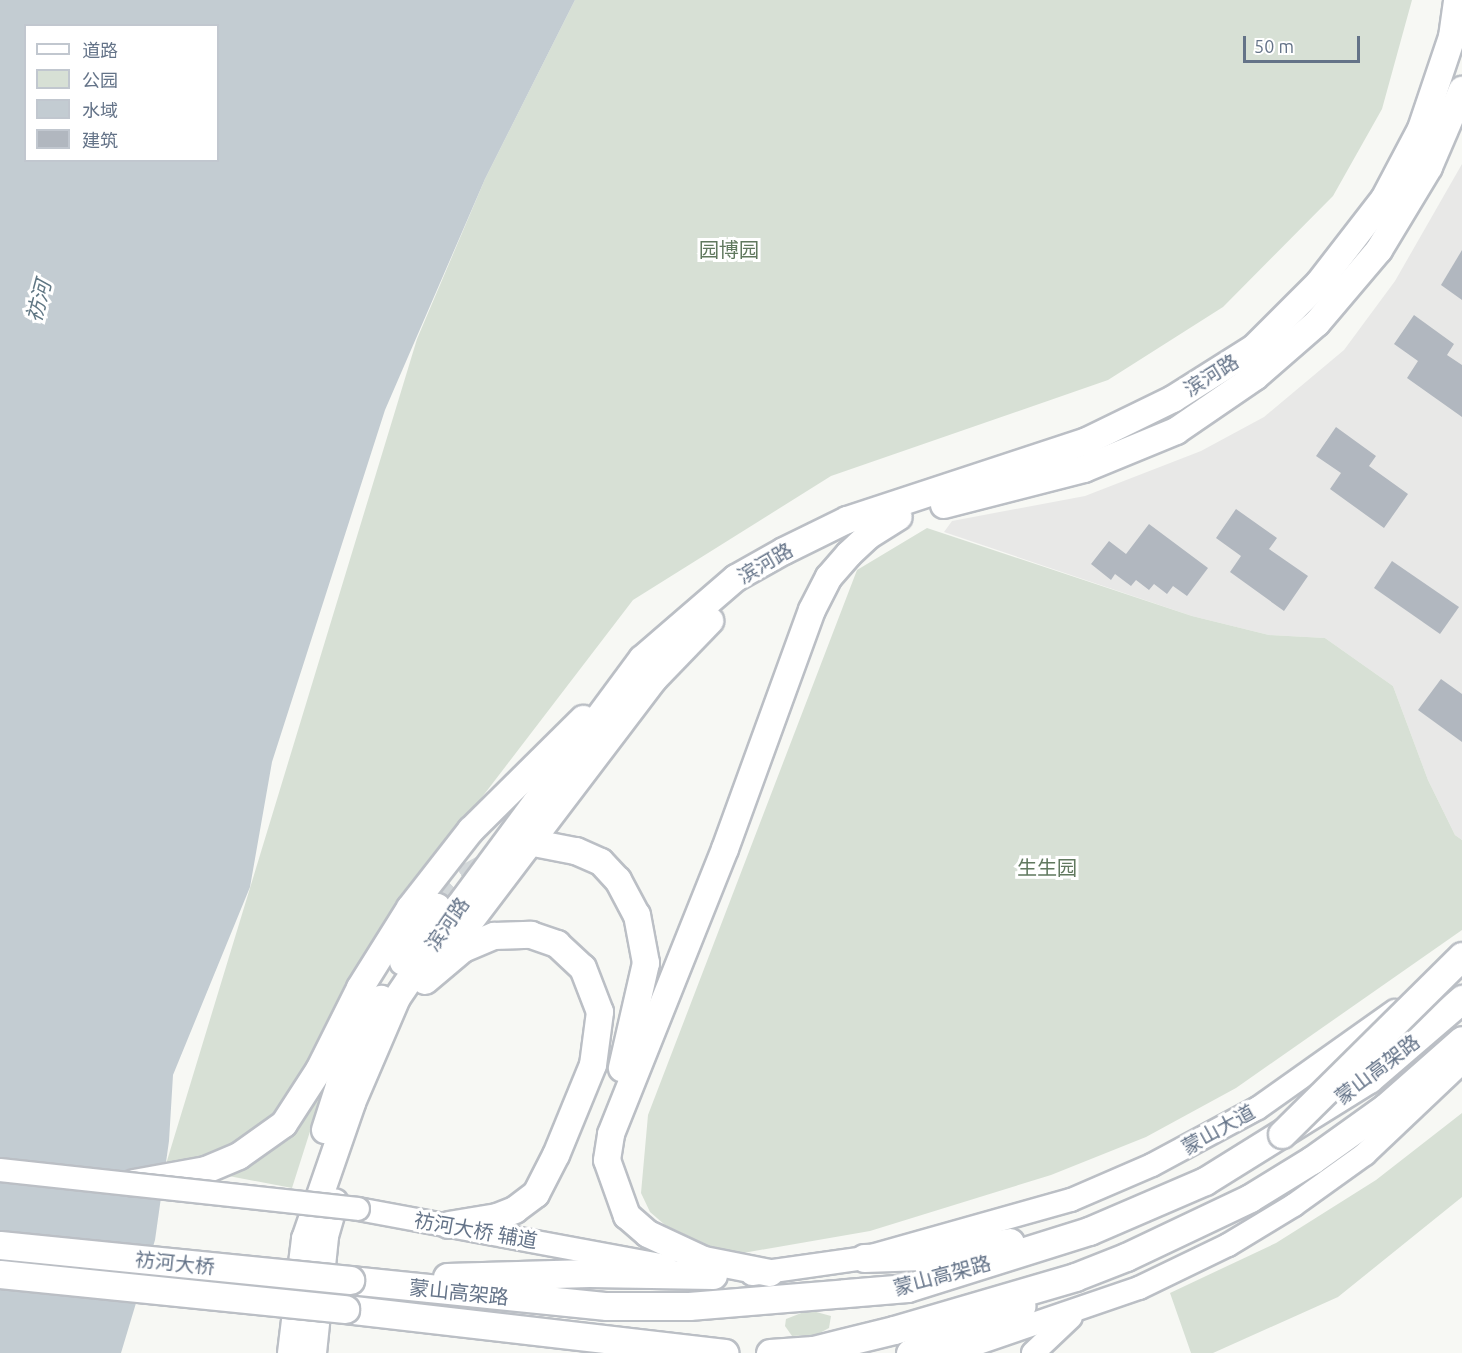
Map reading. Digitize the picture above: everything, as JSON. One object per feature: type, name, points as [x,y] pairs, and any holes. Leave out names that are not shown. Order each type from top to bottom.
[{"type":"highway","points":[[1282,1134],[1462,956]]},
{"type":"highway","name":"蒙山高架路","points":[[350,1280],[595,1306],[689,1306],[907,1288],[1082,1233],[1206,1181],[1369,1079],[1462,999]]},
{"type":"highway","name":"蒙山高架路","points":[[771,1353],[813,1350],[894,1330],[1075,1277],[1188,1229],[1250,1198],[1377,1114],[1458,1051]]},
{"type":"highway","points":[[864,1258],[923,1256],[1082,1233]]},
{"type":"highway","name":"祊河大桥","points":[[0,1245],[350,1280]]},
{"type":"highway","points":[[350,1280],[589,1273],[713,1275]]},
{"type":"highway","name":"祊河大桥","points":[[0,1274],[345,1309]]},
{"type":"highway","points":[[910,1353],[996,1319],[1075,1277]]},
{"type":"highway","name":"蒙山高架路","points":[[345,1309],[724,1353]]},
{"type":"main road","name":"滨河路","points":[[291,1353],[305,1239],[352,1103],[397,998],[460,905],[642,659],[736,578],[784,551],[857,517],[1087,441],[1173,399],[1254,348],[1319,283],[1384,199],[1421,129],[1452,37],[1457,0]]},
{"type":"main road","name":"滨河路","points":[[313,1353],[325,1236],[347,1161],[425,981],[654,679],[692,638],[747,588],[852,533],[899,517],[1084,469],[1176,431],[1255,378],[1317,323],[1379,250],[1429,167],[1462,90]]},
{"type":"main road","points":[[611,1134],[725,849],[813,610],[829,578],[849,554],[868,536],[899,517]]},
{"type":"main road","points":[[127,1185],[206,1170],[239,1156],[284,1124],[319,1070],[360,988],[410,908],[471,831],[642,659]]},
{"type":"main road","points":[[539,844],[576,851],[601,862],[618,880],[637,915],[646,963],[607,1160],[627,1216],[648,1234],[704,1260],[770,1274]]},
{"type":"main road","points":[[298,1288],[293,1241],[296,1215],[339,1086],[361,1034],[437,907]]},
{"type":"main road","points":[[425,981],[463,949],[494,936],[531,935],[557,944],[583,968],[600,1012],[593,1065],[556,1155],[536,1194],[515,1210],[497,1217],[449,1225]]},
{"type":"main road","name":"蒙山大道","points":[[948,1237],[1071,1200],[1152,1165],[1258,1108],[1357,1036],[1462,968]]},
{"type":"main road","points":[[948,1353],[1080,1310],[1139,1288],[1228,1245],[1294,1205],[1365,1154],[1458,1051]]},
{"type":"main road","name":"祊河大桥 辅道","points":[[0,1170],[358,1209],[713,1275],[770,1274],[864,1258],[948,1237]]},
{"type":"main road","points":[[1033,1353],[1080,1310]]},
{"type":"shaded area","points":[[1462,164],[1462,840],[1455,835],[1428,780],[1393,686],[1325,638],[1269,635],[1192,616],[944,532],[952,521],[1085,496],[1201,451],[1264,417],[1344,350],[1395,281]]},
{"type":"green space","name":"园博园","points":[[575,0],[1412,0],[1382,109],[1333,196],[1223,307],[1108,380],[831,476],[633,600],[463,822],[363,965],[292,1188],[166,1164],[417,339],[485,179]]},
{"type":"green space","name":"生生园","points":[[927,528],[1192,616],[1269,635],[1325,638],[1393,686],[1428,780],[1455,835],[1462,840],[1462,930],[1236,1088],[1146,1137],[1051,1175],[870,1231],[743,1253],[707,1245],[665,1225],[650,1212],[641,1193],[648,1115],[857,570]]},
{"type":"green space","points":[[1462,1113],[1462,1197],[1338,1297],[1213,1353],[1191,1353],[1170,1293],[1276,1243],[1376,1180]]},
{"type":"green space","points":[[809,1310],[831,1316],[829,1328],[816,1335],[792,1336],[785,1326],[786,1319]]},
{"type":"water","name":"祊河","points":[[0,0],[575,0],[485,179],[385,410],[272,762],[250,887],[173,1075],[169,1141],[155,1240],[121,1353],[0,1353]]},
{"type":"building","points":[[1462,250],[1462,300],[1441,285]]},
{"type":"building","points":[[1414,315],[1454,344],[1447,355],[1462,365],[1462,417],[1407,378],[1418,361],[1394,344]]},
{"type":"building","points":[[1336,427],[1376,456],[1369,466],[1408,494],[1384,528],[1330,489],[1341,473],[1316,456]]},
{"type":"building","points":[[1236,509],[1277,538],[1269,549],[1308,576],[1284,611],[1230,572],[1241,556],[1216,538]]},
{"type":"building","points":[[1149,524],[1208,568],[1187,596],[1173,586],[1167,594],[1154,584],[1149,590],[1136,580],[1131,586],[1115,574],[1111,580],[1091,564],[1109,541],[1126,554]]},
{"type":"building","points":[[1392,561],[1459,607],[1440,634],[1374,588]]},
{"type":"building","points":[[1441,679],[1462,694],[1462,742],[1418,710]]},
{"type":"tunnel","points":[[437,907],[463,879],[492,863]]}]
